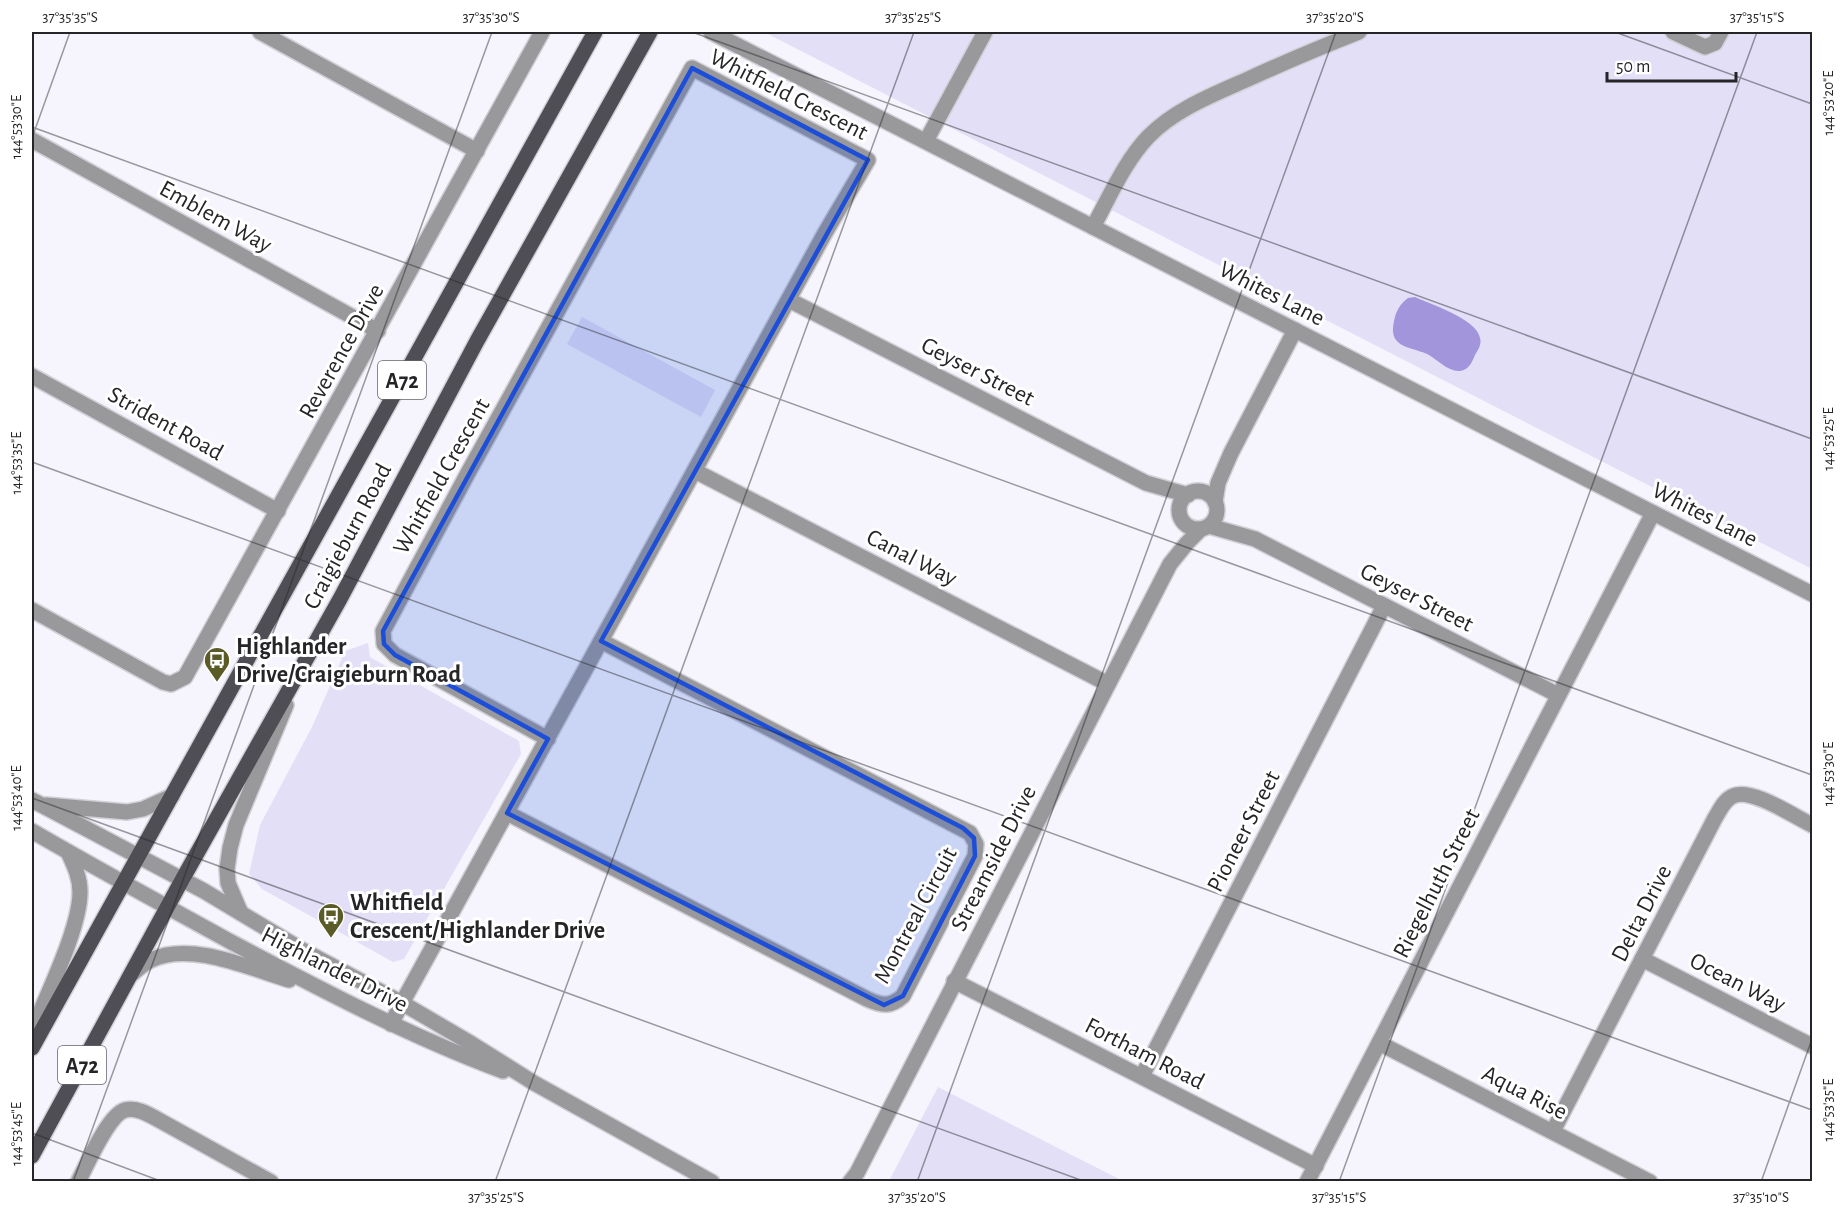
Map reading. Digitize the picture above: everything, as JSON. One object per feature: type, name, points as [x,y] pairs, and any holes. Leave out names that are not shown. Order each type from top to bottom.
[{"type":"main road","name":"Craigieburn Road","points":[[32,1048],[595,32]]},
{"type":"main road","name":"Craigieburn Road","points":[[32,1156],[477,341],[650,32]]},
{"type":"street","points":[[260,32],[477,151]]},
{"type":"street","name":"Reverence Drive","points":[[32,610],[142,671],[171,684],[182,680],[190,672],[542,32]]},
{"type":"street","name":"Whites Lane","points":[[711,32],[1812,594]]},
{"type":"street","points":[[926,141],[986,32]]},
{"type":"street","points":[[1093,227],[1125,169],[1148,137],[1179,113],[1199,101],[1301,55],[1359,32]]},
{"type":"street","points":[[1673,32],[1705,47],[1715,43],[1721,32]]},
{"type":"street","name":"Whitfield Crescent","points":[[392,1024],[868,160],[692,68],[383,631],[384,644],[395,655],[548,739]]},
{"type":"street","name":"Emblem Way","points":[[32,140],[378,331]]},
{"type":"street","name":"Geyser Street","points":[[789,300],[1146,483],[1181,514]]},
{"type":"street","points":[[1231,453],[1192,493],[1183,499],[1181,514],[1190,527],[1205,527],[1215,518],[1218,483],[1231,453],[1295,330]]},
{"type":"street","name":"Strident Road","points":[[32,376],[279,511]]},
{"type":"street","name":"Canal Way","points":[[695,471],[1108,684]]},
{"type":"street","name":"Geyser Street","points":[[1146,483],[1192,493]]},
{"type":"street","points":[[1192,493],[1207,493],[1216,505]]},
{"type":"street","name":"Geyser Street","points":[[1216,505],[1255,539],[1558,695]]},
{"type":"street","name":"Riegelhuth Street","points":[[1307,1182],[1653,513]]},
{"type":"street","name":"Streamside Drive","points":[[1170,564],[1181,514]]},
{"type":"street","name":"Geyser Street","points":[[1205,527],[1255,539]]},
{"type":"street","name":"Streamside Drive","points":[[854,1179],[1170,564],[1187,543],[1205,527]]},
{"type":"street","name":"Pioneer Street","points":[[1142,1076],[1384,606]]},
{"type":"street","name":"Montreal Circuit","points":[[507,813],[877,1004],[891,1004],[903,996],[908,987],[975,856],[976,844],[970,833],[602,642]]},
{"type":"street","points":[[240,911],[228,883],[230,848],[236,825],[303,663]]},
{"type":"street","name":"Delta Drive","points":[[1553,1131],[1715,818],[1727,800],[1739,794],[1750,795],[1812,825]]},
{"type":"street","points":[[36,802],[127,812],[143,809],[172,796]]},
{"type":"street","name":"Highlander Drive","points":[[36,802],[240,911],[304,951],[402,1003],[534,1083],[712,1182]]},
{"type":"street","name":"Highlander Drive","points":[[32,831],[320,990],[467,1058],[534,1083]]},
{"type":"street","points":[[32,1032],[70,938],[77,911],[80,893],[78,878],[68,852]]},
{"type":"street","points":[[132,974],[150,960],[179,953],[192,953],[216,958],[320,990]]},
{"type":"street","name":"Ocean Way","points":[[1642,959],[1812,1046]]},
{"type":"street","name":"Fortham Road","points":[[954,981],[1316,1166]]},
{"type":"street","name":"Aqua Rise","points":[[1379,1042],[1650,1182]]},
{"type":"street","points":[[78,1182],[108,1126],[118,1114],[128,1109],[157,1119],[271,1182]]},
{"type":"highlighted area","points":[[692,68],[868,160],[601,641],[963,828],[974,838],[975,856],[903,996],[884,1005],[507,813],[548,739],[395,655],[384,644],[383,631]]},
{"type":"shaded area","points":[[764,32],[1812,32],[1812,569]]},
{"type":"shaded area","points":[[1415,297],[1462,319],[1477,331],[1480,345],[1466,369],[1456,371],[1451,369],[1427,354],[1397,341],[1393,330],[1396,314],[1405,300]]},
{"type":"shaded area","points":[[582,317],[715,390],[701,417],[567,344]]},
{"type":"shaded area","points":[[368,643],[370,657],[519,741],[521,754],[404,959],[393,962],[262,889],[249,874],[260,825],[313,725],[345,651]]},
{"type":"shaded area","points":[[938,1087],[1123,1181],[889,1181]]},
{"type":"place","name":"Highlander Drive/Craigieburn Road","points":[[217,683]]},
{"type":"place","name":"Whitfield Crescent/Highlander Drive","points":[[331,939]]}]
